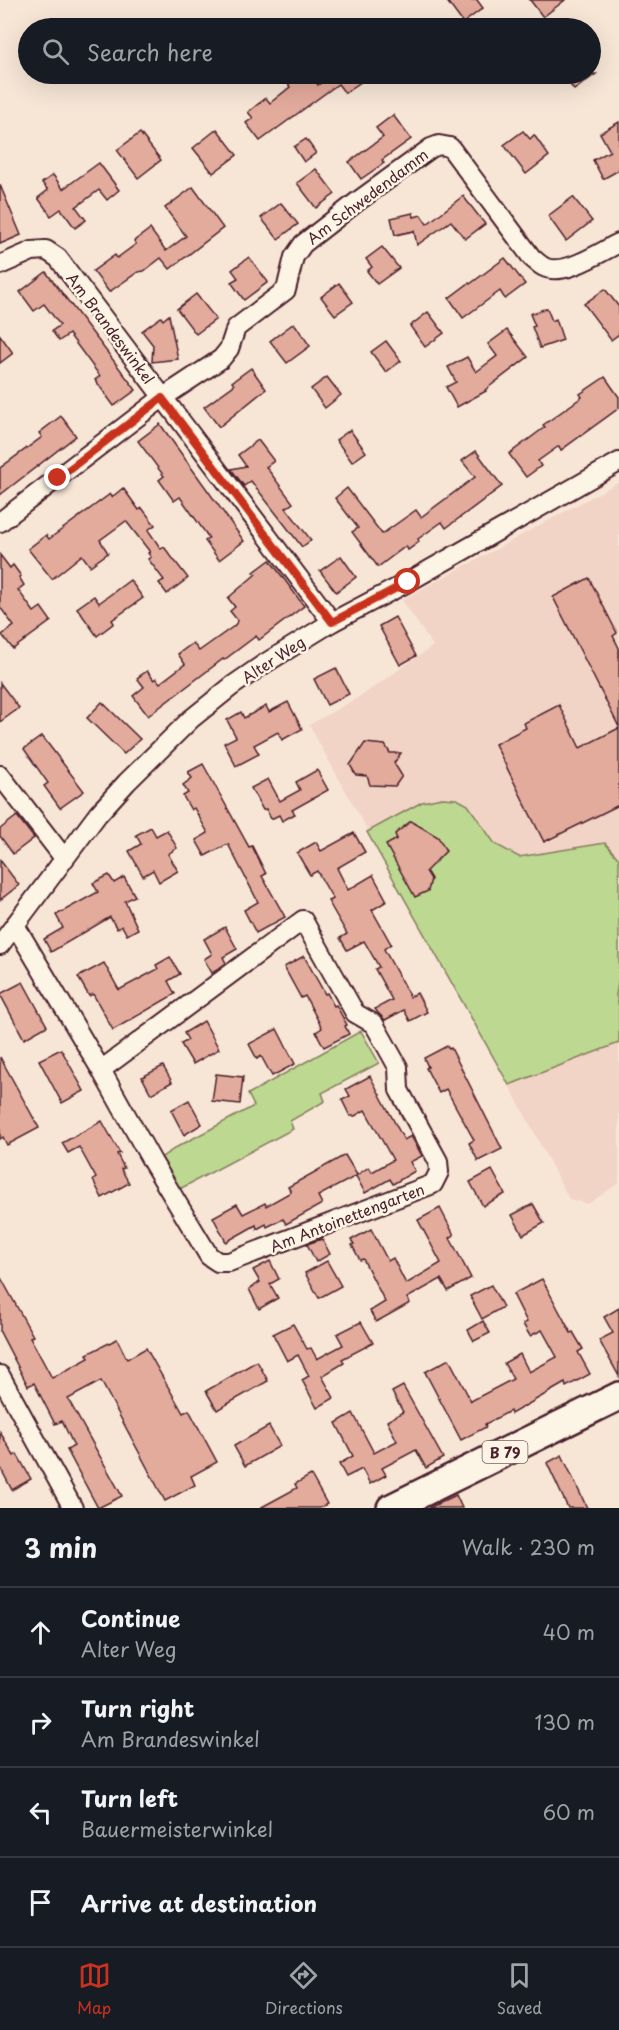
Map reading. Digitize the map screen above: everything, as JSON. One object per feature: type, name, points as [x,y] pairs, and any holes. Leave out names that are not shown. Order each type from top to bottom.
[{"type":"main road","name":"B 79","points":[[391,1508],[619,1396]]},
{"type":"street","name":"Am Schwedendamm","points":[[162,398],[221,359],[229,349],[236,328],[286,290],[294,257],[303,244],[431,148],[440,145],[450,147],[532,258],[543,267],[564,269],[619,243]]},
{"type":"street","name":"Am Brandeswinkel","points":[[0,265],[32,250],[46,250],[58,258],[332,622]]},
{"type":"street","points":[[0,522],[162,398]]},
{"type":"street","name":"Alter Weg","points":[[0,945],[98,814],[191,719],[264,664],[332,622],[408,582],[619,462]]},
{"type":"street","points":[[0,775],[64,858]]},
{"type":"street","name":"Am Antoinettengarten","points":[[15,924],[153,1163],[209,1256],[218,1262],[229,1262],[434,1184],[440,1172],[438,1161],[399,1090],[398,1067],[374,1024],[355,1013],[303,920],[101,1070]]},
{"type":"street","points":[[0,1375],[73,1508]]},
{"type":"shaded area","points":[[619,482],[619,1183],[588,1204],[569,1199],[509,1085],[309,725],[364,694],[433,646],[402,600]]},
{"type":"green space","points":[[442,798],[457,799],[468,805],[495,844],[519,857],[605,843],[619,859],[619,977],[616,995],[619,1006],[619,1043],[509,1085],[367,832],[422,802]]},
{"type":"green space","points":[[361,1031],[379,1063],[322,1093],[325,1101],[290,1121],[293,1129],[174,1192],[153,1163],[177,1147],[254,1106],[248,1094]]},
{"type":"building","points":[[446,0],[477,0],[483,8],[470,18],[459,18]]},
{"type":"building","points":[[530,0],[565,0],[543,17]]},
{"type":"building","points":[[288,84],[338,84],[260,141],[246,123],[253,118],[248,112],[266,98],[270,103],[290,87]]},
{"type":"building","points":[[338,84],[358,84],[345,93]]},
{"type":"building","points":[[570,84],[582,84],[574,90]]},
{"type":"building","points":[[393,115],[411,139],[382,160],[384,163],[361,179],[349,162],[383,137],[376,128]]},
{"type":"building","points":[[619,122],[619,170],[603,179],[593,160],[610,151],[600,133]]},
{"type":"building","points":[[217,129],[237,155],[213,173],[193,148]]},
{"type":"building","points":[[523,131],[530,139],[534,135],[549,156],[526,174],[504,145]]},
{"type":"building","points":[[140,133],[161,160],[138,178],[117,150]]},
{"type":"building","points":[[306,139],[316,153],[304,162],[294,147]]},
{"type":"building","points":[[99,163],[119,190],[107,200],[99,190],[76,207],[86,220],[75,228],[61,209],[51,216],[38,198],[48,190],[42,183],[53,175],[63,189]]},
{"type":"building","points":[[316,169],[335,194],[316,208],[297,183]]},
{"type":"building","points":[[0,185],[21,235],[0,244]]},
{"type":"building","points":[[193,187],[223,228],[170,269],[161,258],[109,292],[93,271],[115,255],[117,258],[136,244],[134,241],[150,229],[166,251],[186,236],[165,208]]},
{"type":"building","points":[[463,196],[485,224],[465,239],[451,221],[417,245],[414,231],[395,235],[391,218],[413,213],[414,217],[421,215],[427,224]]},
{"type":"building","points":[[573,197],[592,221],[566,241],[548,216]]},
{"type":"building","points":[[281,203],[298,224],[278,239],[261,218]]},
{"type":"building","points":[[382,247],[399,268],[377,284],[367,271],[372,267],[366,259]]},
{"type":"building","points":[[249,257],[268,282],[244,300],[231,282],[238,278],[232,270]]},
{"type":"building","points":[[505,258],[525,284],[505,299],[500,291],[463,318],[449,298]]},
{"type":"building","points":[[46,272],[136,390],[114,406],[95,380],[100,376],[69,334],[59,341],[52,331],[60,325],[44,304],[34,311],[20,292]]},
{"type":"building","points":[[339,283],[353,302],[335,315],[321,297]]},
{"type":"building","points":[[605,289],[619,307],[619,334],[611,340],[584,304]]},
{"type":"building","points":[[196,294],[216,319],[196,334],[177,309]]},
{"type":"building","points":[[547,308],[552,321],[556,319],[563,340],[540,348],[530,314]]},
{"type":"building","points":[[428,312],[444,333],[425,347],[410,326]]},
{"type":"building","points":[[169,315],[178,359],[152,362],[153,345],[142,331],[161,317],[163,320]]},
{"type":"building","points":[[294,323],[310,346],[287,363],[270,341]]},
{"type":"building","points":[[507,330],[528,357],[486,391],[457,407],[446,387],[456,382],[448,367],[467,357],[476,372],[497,356],[488,344]]},
{"type":"building","points":[[0,335],[13,353],[0,363]]},
{"type":"building","points":[[386,341],[401,361],[386,372],[371,352]]},
{"type":"building","points":[[251,368],[266,389],[219,427],[204,407],[234,385],[232,382]]},
{"type":"building","points":[[327,377],[341,395],[325,408],[311,389]]},
{"type":"building","points":[[605,377],[619,397],[619,408],[561,450],[559,446],[538,461],[541,466],[526,477],[509,454],[545,427],[543,425],[582,397],[580,394]]},
{"type":"building","points":[[61,416],[76,436],[0,495],[0,468],[42,437],[39,433]]},
{"type":"building","points":[[160,424],[244,541],[219,560],[205,541],[209,538],[180,497],[174,501],[159,480],[164,476],[138,441]]},
{"type":"building","points":[[350,430],[366,452],[352,462],[336,440]]},
{"type":"building","points":[[258,440],[274,461],[266,467],[293,503],[286,508],[311,540],[302,547],[251,481],[244,486],[231,469],[246,466],[238,455]]},
{"type":"building","points":[[476,451],[502,486],[446,528],[442,522],[418,539],[419,542],[408,550],[406,546],[378,567],[352,532],[358,528],[335,498],[347,488],[382,534],[416,510],[421,517],[475,477],[462,461]]},
{"type":"building","points":[[123,488],[139,510],[142,508],[155,525],[148,530],[161,549],[164,547],[188,578],[167,594],[159,583],[164,580],[148,559],[151,557],[148,553],[150,552],[126,521],[100,540],[108,553],[90,566],[82,555],[52,579],[28,549],[46,535],[49,539],[110,494],[112,497]]},
{"type":"building","points":[[0,555],[10,568],[13,565],[21,576],[19,577],[24,585],[18,590],[34,612],[41,607],[51,621],[13,649],[2,635],[14,626],[0,607]]},
{"type":"building","points":[[341,556],[356,577],[336,592],[320,571]]},
{"type":"building","points":[[270,560],[304,606],[259,640],[256,636],[223,659],[148,716],[133,696],[144,687],[137,678],[147,671],[154,680],[156,678],[160,683],[185,664],[178,654],[193,643],[199,651],[234,626],[238,621],[230,611],[235,607],[228,598],[256,574],[254,572]]},
{"type":"building","points":[[589,578],[617,633],[613,636],[619,648],[619,727],[553,597]]},
{"type":"building","points":[[130,580],[143,598],[112,620],[114,623],[97,636],[77,608],[94,596],[99,603]]},
{"type":"building","points":[[395,617],[416,656],[400,665],[379,626]]},
{"type":"building","points":[[336,668],[349,694],[327,705],[314,679]]},
{"type":"building","points":[[0,683],[19,708],[0,722]]},
{"type":"building","points":[[102,702],[140,739],[124,754],[87,718]]},
{"type":"building","points":[[288,702],[302,729],[282,740],[278,732],[254,745],[259,754],[236,766],[224,743],[236,737],[227,720],[241,712],[244,718],[266,706],[269,712]]},
{"type":"building","points":[[559,705],[580,748],[619,728],[619,805],[544,842],[495,744],[526,728],[524,723]]},
{"type":"building","points":[[42,736],[84,791],[60,808],[44,786],[48,783],[24,749]]},
{"type":"building","points":[[365,743],[385,745],[390,753],[401,753],[394,763],[402,776],[395,786],[370,785],[367,776],[356,775],[350,765]]},
{"type":"building","points":[[203,764],[249,847],[252,846],[266,874],[262,876],[285,917],[256,933],[244,910],[258,902],[228,844],[205,856],[196,840],[208,833],[194,808],[191,810],[183,796],[188,793],[183,785],[192,778],[188,772]]},
{"type":"building","points":[[317,770],[328,790],[292,810],[295,814],[282,821],[279,815],[271,819],[266,809],[263,810],[251,788],[268,779],[280,801],[300,790],[296,782]]},
{"type":"building","points":[[17,816],[34,838],[13,854],[0,836],[0,829]]},
{"type":"building","points":[[411,821],[438,837],[446,851],[426,871],[431,879],[428,891],[415,897],[386,845],[397,839],[395,834]]},
{"type":"building","points":[[151,827],[156,836],[167,830],[177,848],[168,854],[178,871],[159,882],[153,870],[143,876],[129,851],[141,844],[136,835]]},
{"type":"building","points":[[354,833],[365,852],[337,868],[348,890],[373,875],[387,901],[372,910],[391,944],[384,949],[410,997],[417,993],[427,1012],[410,1021],[404,1010],[385,1020],[375,1009],[392,1000],[375,969],[379,967],[364,941],[347,950],[340,938],[347,934],[328,901],[333,899],[317,871],[310,875],[297,853],[316,842],[321,851]]},
{"type":"building","points":[[0,860],[19,885],[0,900]]},
{"type":"building","points":[[109,875],[114,883],[124,877],[135,896],[125,901],[138,929],[127,935],[122,926],[117,929],[110,917],[51,952],[44,939],[63,928],[56,915],[98,892],[93,883]]},
{"type":"building","points":[[225,927],[237,949],[223,957],[226,963],[212,973],[204,959],[212,954],[204,939]]},
{"type":"building","points":[[304,956],[325,994],[327,993],[334,1006],[336,1005],[347,1025],[345,1026],[349,1034],[324,1047],[316,1032],[322,1028],[305,996],[301,998],[284,967]]},
{"type":"building","points":[[170,957],[180,974],[168,981],[175,994],[113,1030],[93,994],[89,996],[78,977],[104,963],[119,990],[158,969],[156,965]]},
{"type":"building","points":[[23,982],[47,1026],[24,1039],[0,994]]},
{"type":"building","points":[[204,1021],[219,1049],[193,1064],[181,1044],[188,1040],[184,1033]]},
{"type":"building","points":[[277,1029],[295,1064],[272,1076],[261,1056],[257,1059],[249,1044]]},
{"type":"building","points":[[447,1046],[451,1048],[502,1149],[478,1161],[469,1143],[474,1140],[446,1089],[439,1093],[426,1068],[428,1067],[424,1058]]},
{"type":"building","points":[[61,1049],[84,1091],[62,1103],[39,1060]]},
{"type":"building","points":[[0,1057],[39,1128],[7,1145],[3,1137],[0,1139]]},
{"type":"building","points":[[163,1066],[172,1082],[151,1094],[142,1077]]},
{"type":"building","points":[[216,1074],[243,1077],[240,1104],[212,1101]]},
{"type":"building","points":[[370,1076],[404,1140],[411,1136],[422,1156],[410,1162],[415,1171],[393,1184],[390,1179],[365,1193],[356,1176],[318,1196],[322,1204],[286,1224],[283,1219],[267,1227],[266,1224],[257,1229],[256,1225],[226,1242],[213,1217],[237,1204],[243,1214],[265,1203],[266,1206],[291,1192],[288,1187],[345,1155],[357,1175],[369,1167],[372,1172],[393,1160],[365,1110],[355,1116],[350,1116],[342,1100],[350,1096],[346,1089]]},
{"type":"building","points":[[189,1100],[202,1124],[184,1135],[171,1110]]},
{"type":"building","points":[[102,1121],[120,1153],[117,1154],[124,1168],[121,1169],[129,1183],[102,1198],[93,1180],[96,1178],[79,1147],[68,1153],[62,1143]]},
{"type":"building","points":[[492,1170],[505,1194],[483,1206],[470,1182]]},
{"type":"building","points":[[533,1204],[544,1223],[523,1235],[512,1215]]},
{"type":"building","points":[[440,1208],[454,1235],[450,1238],[471,1278],[448,1291],[441,1279],[407,1298],[410,1303],[376,1322],[370,1311],[385,1302],[351,1240],[371,1229],[388,1261],[393,1258],[406,1284],[441,1263],[418,1220]]},
{"type":"building","points":[[322,1239],[330,1254],[316,1262],[307,1244]]},
{"type":"building","points":[[270,1261],[279,1279],[270,1284],[278,1298],[259,1309],[249,1289],[260,1282],[253,1270]]},
{"type":"building","points":[[327,1261],[341,1286],[319,1298],[305,1273]]},
{"type":"building","points":[[0,1276],[33,1336],[30,1337],[52,1378],[89,1358],[87,1354],[117,1339],[127,1359],[146,1348],[183,1413],[189,1410],[217,1462],[191,1476],[195,1485],[165,1501],[101,1381],[68,1399],[122,1496],[98,1508],[67,1450],[74,1446],[62,1421],[55,1424],[34,1383],[28,1386],[0,1332]]},
{"type":"building","points":[[542,1279],[571,1333],[573,1332],[583,1349],[578,1352],[590,1374],[566,1387],[565,1383],[511,1414],[510,1411],[461,1440],[425,1372],[449,1359],[471,1401],[513,1379],[504,1363],[520,1354],[529,1372],[557,1357],[542,1330],[530,1336],[523,1324],[527,1322],[513,1294]]},
{"type":"building","points":[[491,1285],[503,1307],[482,1319],[470,1296]]},
{"type":"building","points":[[619,1308],[619,1376],[599,1340],[613,1333],[604,1317]]},
{"type":"building","points":[[483,1321],[490,1333],[474,1341],[468,1330]]},
{"type":"building","points":[[361,1322],[373,1343],[342,1359],[344,1363],[322,1376],[334,1398],[317,1408],[302,1380],[309,1376],[298,1355],[287,1361],[273,1334],[293,1324],[307,1349],[311,1348],[317,1359],[343,1345],[337,1334]]},
{"type":"building","points":[[257,1361],[268,1381],[217,1410],[206,1391]]},
{"type":"building","points":[[403,1386],[443,1458],[426,1468],[416,1450],[382,1468],[386,1475],[370,1484],[362,1469],[346,1477],[339,1464],[353,1456],[336,1423],[353,1413],[374,1453],[397,1441],[387,1421],[403,1412],[392,1392]]},
{"type":"building","points":[[269,1426],[280,1446],[245,1466],[234,1446]]},
{"type":"building","points":[[0,1432],[14,1456],[17,1454],[31,1479],[12,1490],[0,1467]]},
{"type":"building","points":[[562,1455],[587,1508],[568,1508],[547,1463]]},
{"type":"building","points":[[311,1475],[327,1504],[320,1508],[260,1508],[297,1488],[295,1484]]},
{"type":"building","points":[[456,1495],[462,1508],[429,1508]]},
{"type":"route","points":[[58,478],[162,398],[332,622],[408,582]]}]
